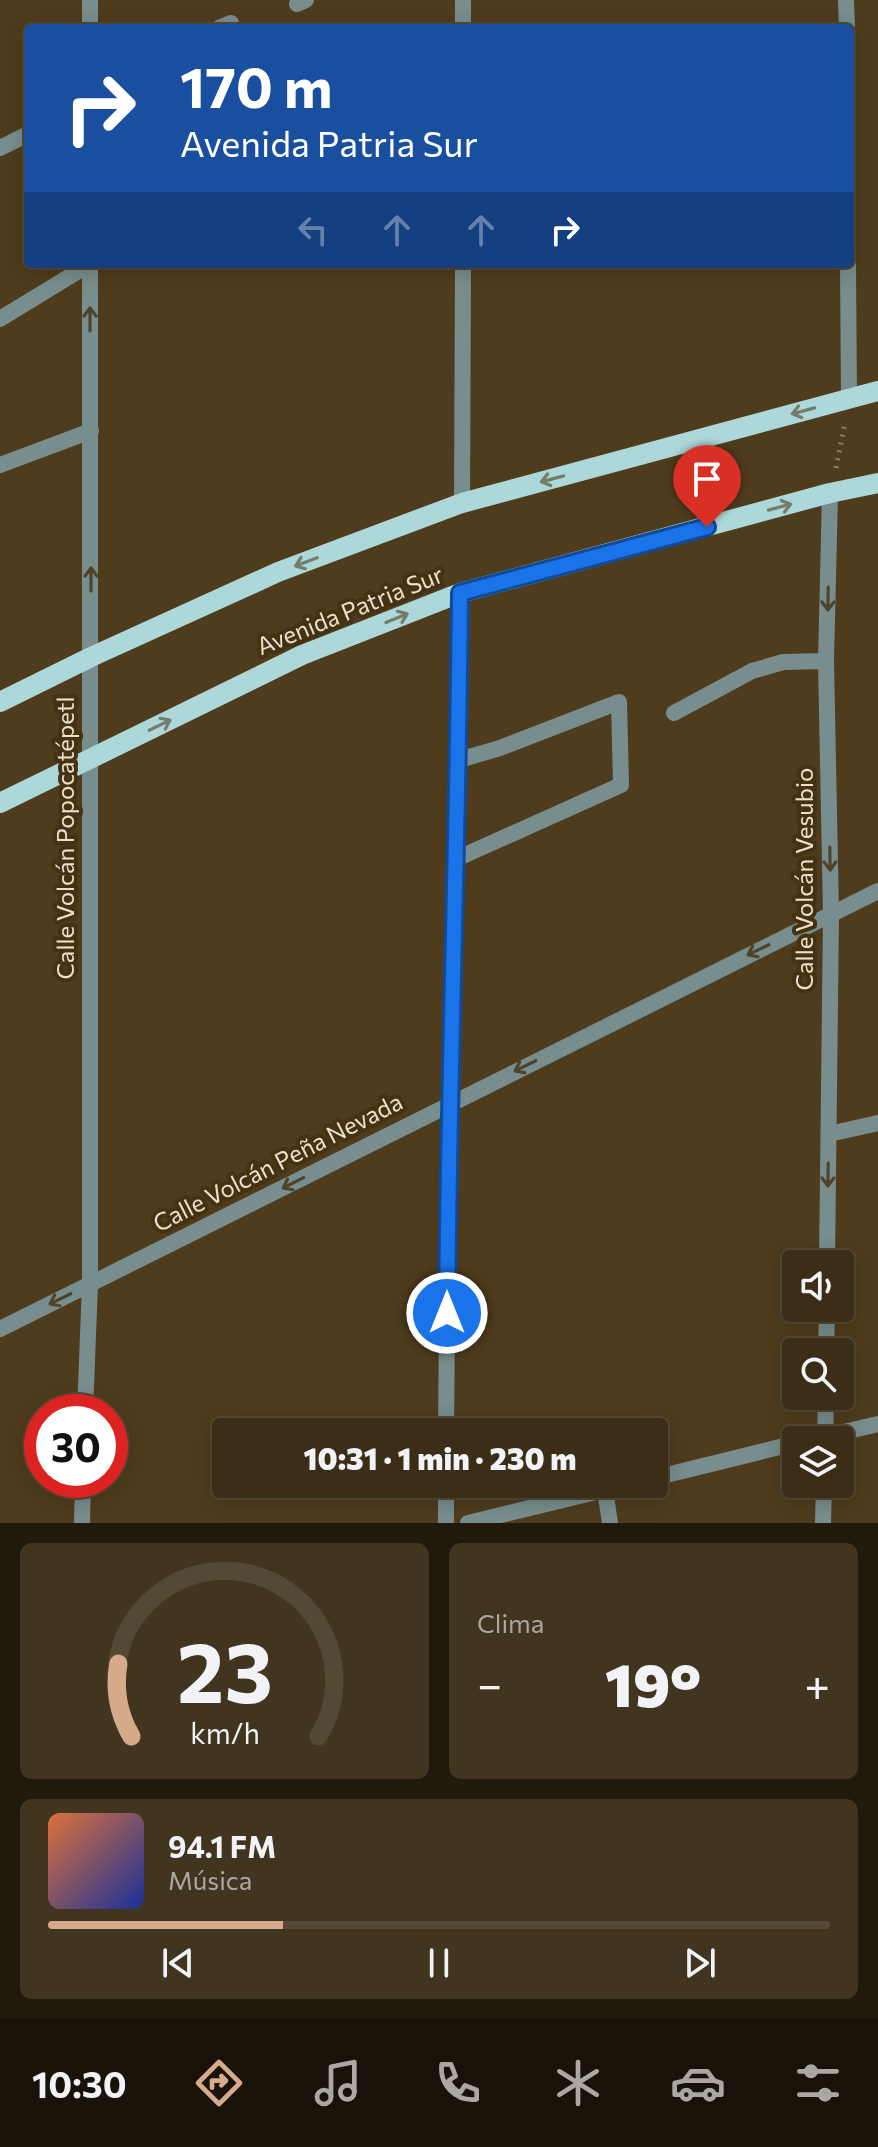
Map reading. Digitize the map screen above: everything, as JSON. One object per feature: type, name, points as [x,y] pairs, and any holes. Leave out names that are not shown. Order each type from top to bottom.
[{"type":"main road","points":[[0,702],[278,572],[462,503],[878,391]]},
{"type":"main road","name":"Avenida Patria Sur","points":[[0,803],[302,655],[460,593],[830,493],[878,483]]},
{"type":"street","points":[[90,0],[90,24]]},
{"type":"street","points":[[463,0],[463,24]]},
{"type":"street","points":[[846,0],[847,24]]},
{"type":"street","points":[[0,148],[24,136]]},
{"type":"street","points":[[0,319],[83,268]]},
{"type":"street","name":"Calle Volcán Popocatépetl","points":[[86,1394],[90,1284],[90,268]]},
{"type":"street","points":[[462,503],[463,268]]},
{"type":"street","points":[[848,268],[849,399]]},
{"type":"street","points":[[0,465],[91,431]]},
{"type":"street","name":"Calle Volcán Vesubio","points":[[827,1250],[831,914],[826,661],[830,493]]},
{"type":"street","points":[[446,1418],[449,1104],[459,760],[460,593]]},
{"type":"street","points":[[674,713],[752,671],[783,662],[826,661]]},
{"type":"street","points":[[456,859],[621,785],[619,702],[500,748],[459,760]]},
{"type":"street","name":"Calle Volcán Peña Nevada","points":[[0,1329],[878,891]]},
{"type":"street","points":[[829,1134],[878,1123]]},
{"type":"street","points":[[854,1430],[878,1424]]},
{"type":"street","points":[[668,1475],[782,1446]]},
{"type":"street","points":[[82,1523],[83,1498]]},
{"type":"street","points":[[446,1498],[446,1523]]},
{"type":"street","points":[[468,1523],[572,1498]]},
{"type":"street","points":[[606,1498],[610,1523]]},
{"type":"street","points":[[823,1523],[824,1498]]},
{"type":"path","points":[[830,493],[842,447],[849,399]]},
{"type":"route","points":[[447,1313],[460,593],[707,527]]}]
